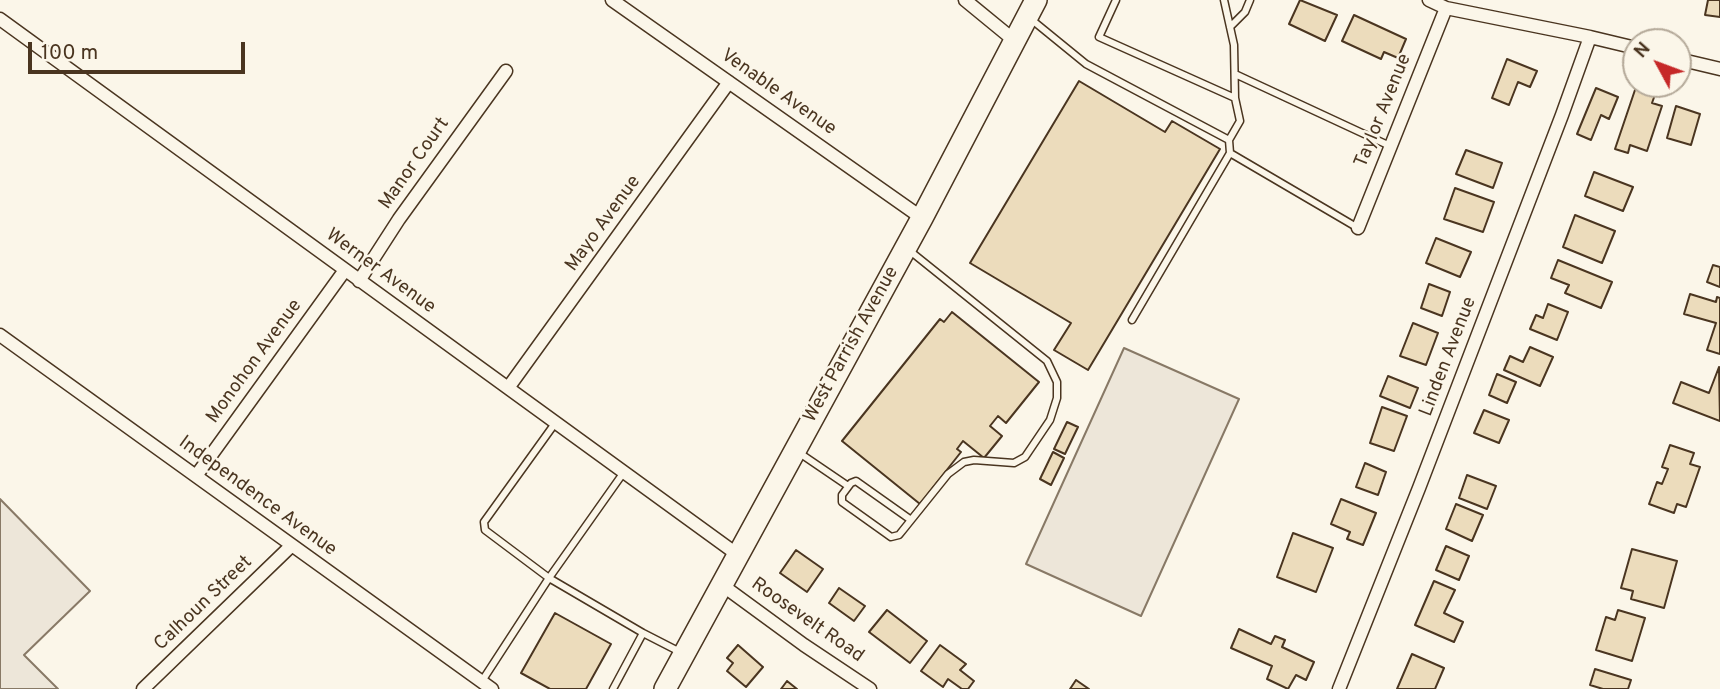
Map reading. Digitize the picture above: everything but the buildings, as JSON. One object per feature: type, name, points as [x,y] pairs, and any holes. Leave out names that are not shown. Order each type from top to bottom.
[{"type":"main road","name":"West Parrish Avenue","points":[[665,689],[922,218],[1032,8]]},
{"type":"street","name":"Venable Avenue","points":[[612,0],[922,218]]},
{"type":"street","points":[[965,0],[1015,41]]},
{"type":"street","points":[[1429,0],[1446,8],[1622,45]]},
{"type":"street","name":"Taylor Avenue","points":[[1358,228],[1446,8]]},
{"type":"street","name":"Werner Avenue","points":[[0,19],[738,555]]},
{"type":"street","name":"Linden Avenue","points":[[1339,689],[1590,37]]},
{"type":"street","points":[[1692,62],[1720,69]]},
{"type":"street","name":"Manor Court","points":[[359,281],[399,219],[506,71]]},
{"type":"street","name":"Mayo Avenue","points":[[508,388],[729,82]]},
{"type":"street","name":"Monohon Avenue","points":[[195,476],[345,270]]},
{"type":"street","name":"Independence Avenue","points":[[0,335],[483,686]]},
{"type":"street","name":"Calhoun Street","points":[[143,689],[291,546]]},
{"type":"street","name":"Roosevelt Road","points":[[722,585],[870,689]]},
{"type":"lane","points":[[1116,0],[1099,37],[1235,98]]},
{"type":"lane","points":[[1132,320],[1230,153],[1229,140],[1240,121],[1235,98],[1234,45],[1224,0]]},
{"type":"lane","points":[[1230,27],[1245,12],[1250,0]]},
{"type":"lane","points":[[1032,8],[1086,64],[1229,140]]},
{"type":"lane","points":[[1235,74],[1390,146]]},
{"type":"lane","points":[[1230,153],[1358,228]]},
{"type":"lane","points":[[905,248],[916,254],[1047,361],[1057,382],[1057,398],[1050,420],[1025,457],[1014,463],[974,460],[964,462],[948,474],[899,535],[891,537],[842,502],[842,495],[853,481],[860,483],[911,520]]},
{"type":"lane","points":[[556,422],[484,522],[485,530],[549,578],[684,654]]},
{"type":"lane","points":[[795,451],[848,486]]},
{"type":"lane","points":[[483,686],[549,578],[624,472]]},
{"type":"lane","points":[[612,689],[643,633]]},
{"type":"shaded area","points":[[1124,348],[1239,399],[1141,616],[1026,564]]},
{"type":"shaded area","points":[[0,499],[90,591],[24,655],[58,689],[0,689]]}]
